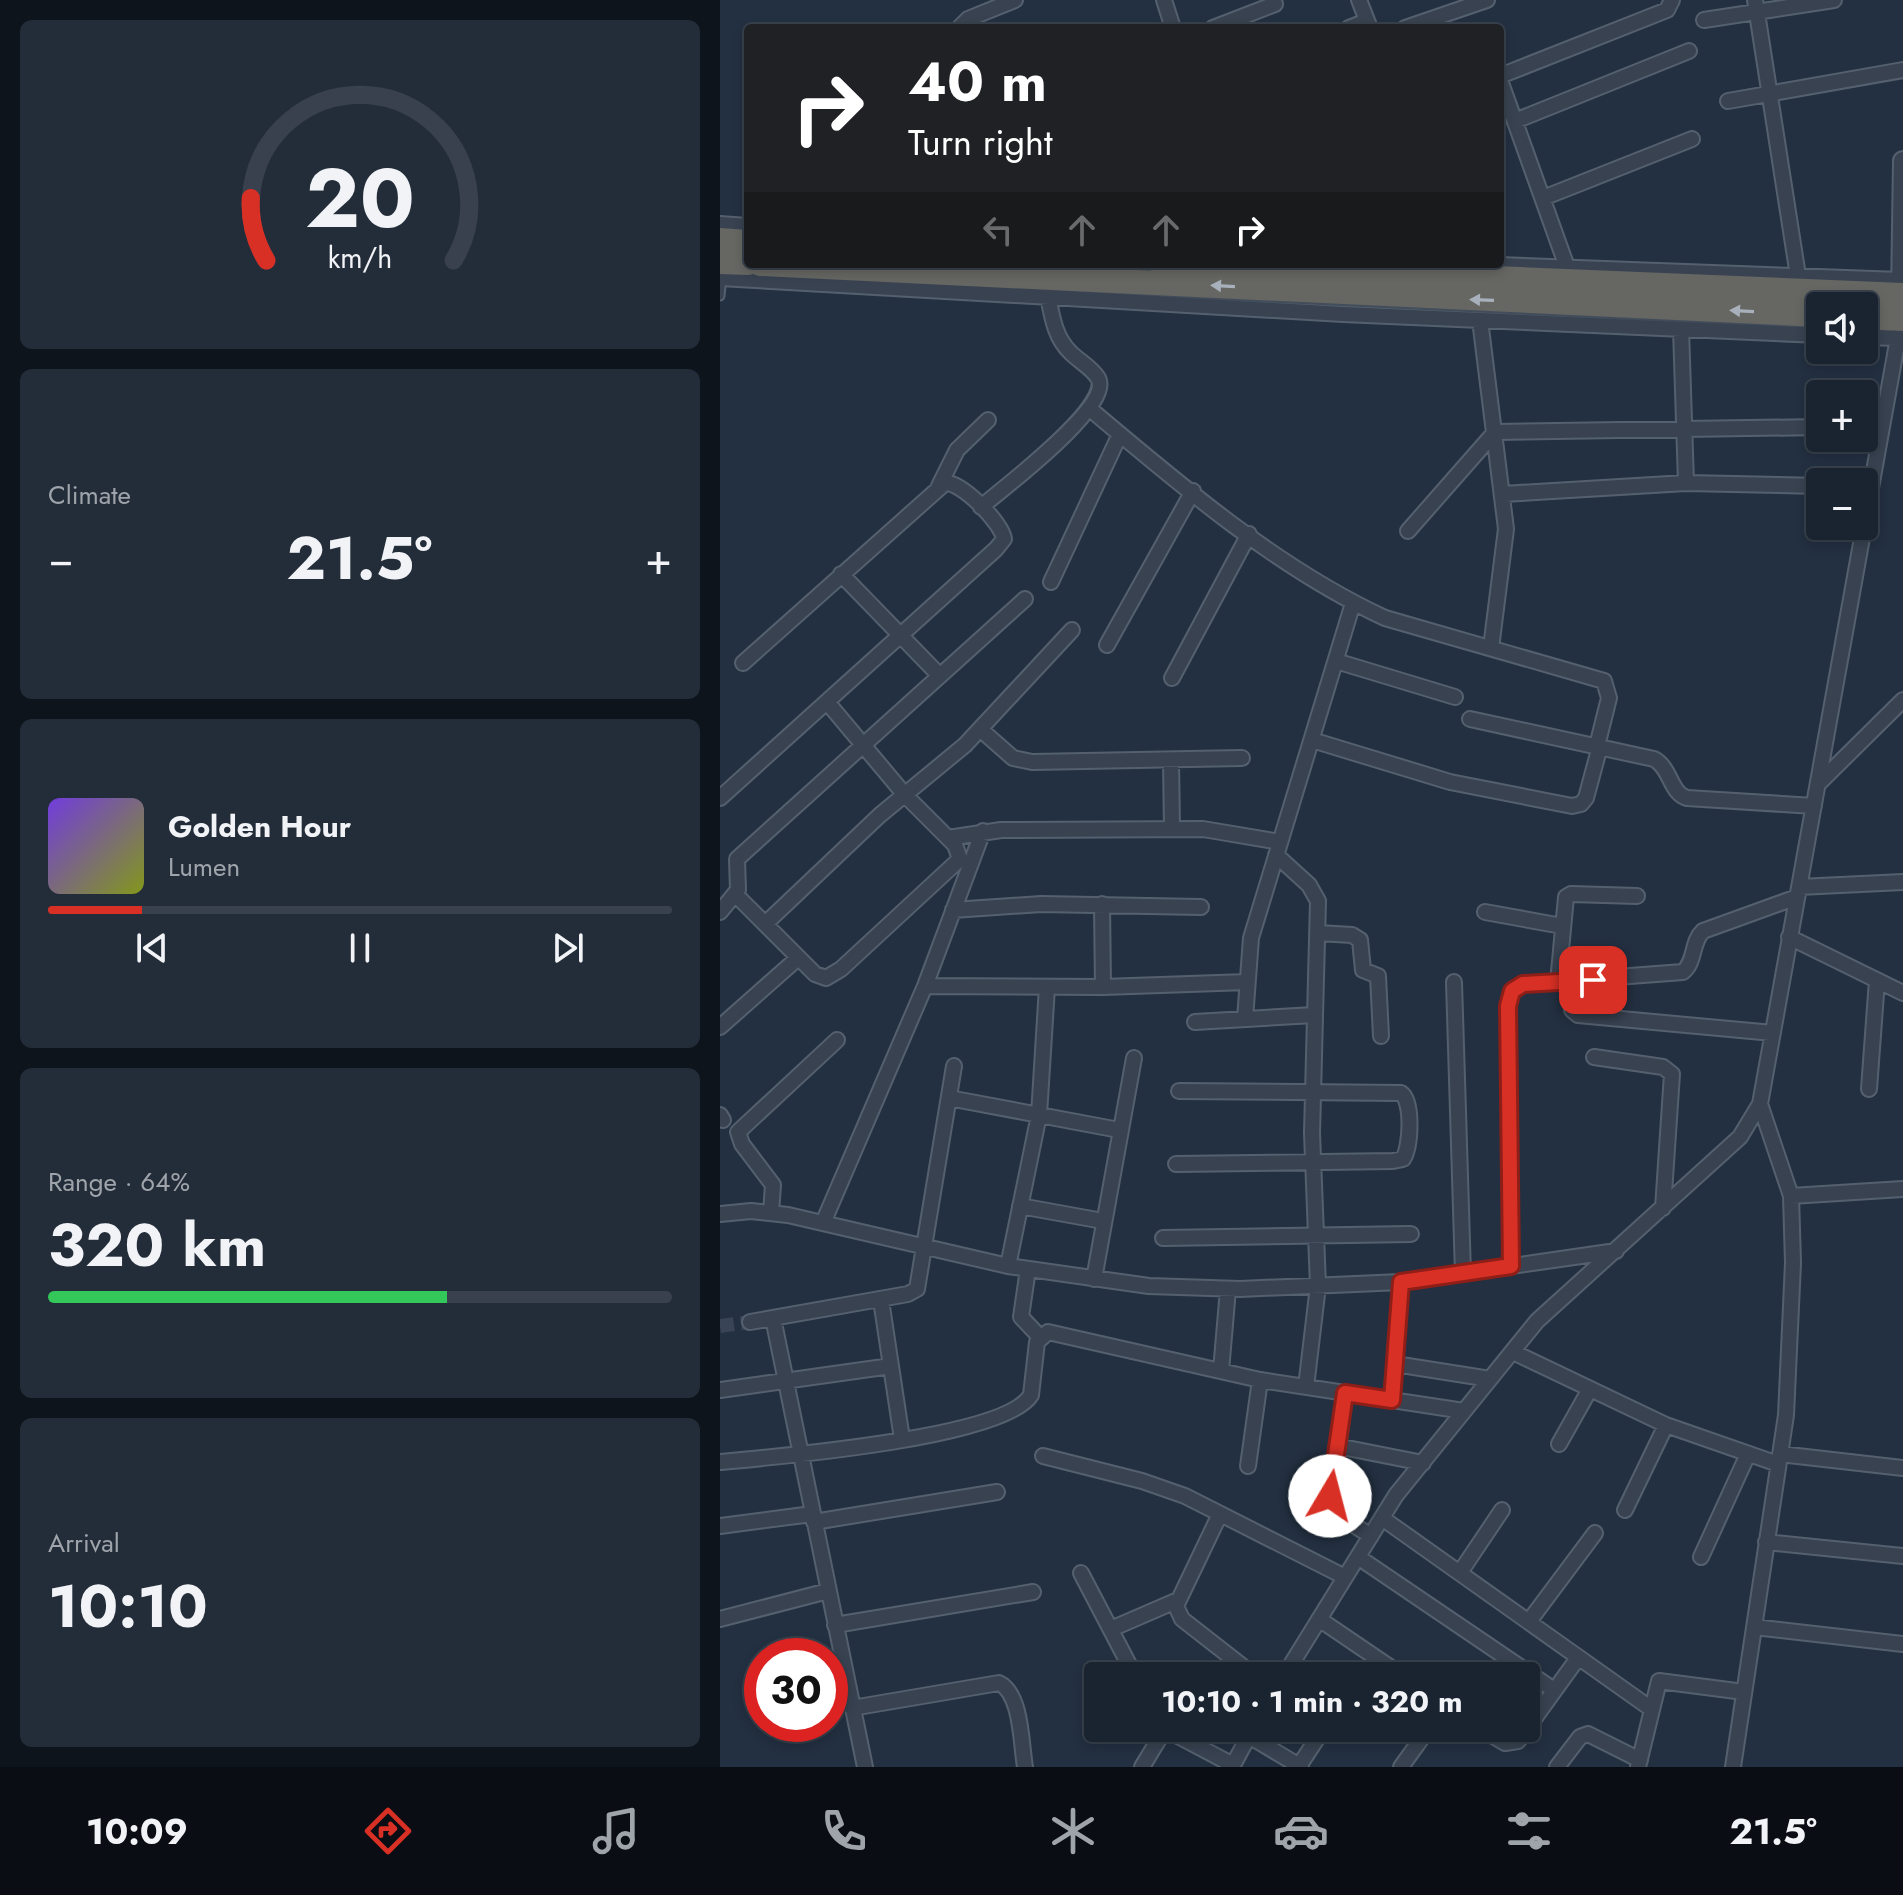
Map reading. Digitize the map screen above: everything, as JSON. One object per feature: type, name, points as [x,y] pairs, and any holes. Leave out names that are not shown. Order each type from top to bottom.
[{"type":"highway","points":[[721,264],[744,245]]},
{"type":"highway","points":[[721,264],[744,263]]},
{"type":"highway","points":[[843,268],[1806,314]]},
{"type":"highway","points":[[1228,268],[1901,308]]},
{"type":"highway","points":[[1878,314],[1901,308]]},
{"type":"street","points":[[963,24],[968,19],[1015,0]]},
{"type":"street","points":[[1164,0],[1172,24]]},
{"type":"street","points":[[1359,0],[1368,24]]},
{"type":"street","points":[[1417,24],[1487,0]]},
{"type":"street","points":[[1504,76],[1667,10],[1672,0]]},
{"type":"street","points":[[1704,20],[1756,5],[1834,0]]},
{"type":"street","points":[[1223,24],[1275,4]]},
{"type":"street","points":[[1756,5],[1798,276]]},
{"type":"street","points":[[1515,121],[1689,51]]},
{"type":"street","points":[[1728,101],[1770,91],[1903,70]]},
{"type":"street","points":[[1504,89],[1567,267]]},
{"type":"street","points":[[1543,198],[1692,139]]},
{"type":"street","points":[[1293,1662],[1382,1518],[1537,1321],[1740,1137],[1760,1104],[1901,308],[1903,161]]},
{"type":"street","points":[[720,224],[744,226]]},
{"type":"street","points":[[721,264],[744,266]]},
{"type":"street","points":[[1504,265],[1798,276],[1901,308]]},
{"type":"street","points":[[762,268],[1048,296],[1806,334]]},
{"type":"street","points":[[981,507],[1065,436],[1090,409],[1100,390],[1099,378],[1069,351],[1058,336],[1048,296]]},
{"type":"street","points":[[1878,326],[1901,308]]},
{"type":"street","points":[[1480,320],[1506,529],[1504,567],[1491,648]]},
{"type":"street","points":[[1681,329],[1686,483]]},
{"type":"street","points":[[1090,409],[1249,534],[1353,603],[1385,618],[1604,681],[1609,698],[1586,798],[1581,804],[1572,806],[1450,782],[1312,740]]},
{"type":"street","points":[[743,663],[939,486],[957,450],[988,420]]},
{"type":"street","points":[[1878,425],[1882,425]]},
{"type":"street","points":[[1408,531],[1495,432],[1806,427]]},
{"type":"street","points":[[1051,582],[1120,434]]},
{"type":"street","points":[[720,798],[1001,544],[1002,529],[981,507],[955,483],[939,486]]},
{"type":"street","points":[[1503,494],[1686,483],[1806,486]]},
{"type":"street","points":[[1107,645],[1193,491]]},
{"type":"street","points":[[1172,678],[1249,534]]},
{"type":"street","points":[[841,574],[940,676]]},
{"type":"street","points":[[720,912],[736,895],[737,859],[1025,599]]},
{"type":"street","points":[[1245,1019],[1251,938],[1353,603]]},
{"type":"street","points":[[765,924],[980,729],[1072,630]]},
{"type":"street","points":[[1336,661],[1455,697]]},
{"type":"street","points":[[1818,784],[1903,700]]},
{"type":"street","points":[[736,895],[821,978],[841,969],[956,865],[959,850],[905,795],[827,702]]},
{"type":"street","points":[[1470,719],[1599,746],[1661,763],[1677,793],[1687,798],[1814,806]]},
{"type":"street","points":[[980,729],[1013,758],[1032,762],[1242,758]]},
{"type":"street","points":[[1171,760],[1172,829]]},
{"type":"street","points":[[948,838],[983,831],[1228,831],[1278,849],[1315,894],[1318,933],[1313,1162],[1318,1286],[1306,1387]]},
{"type":"street","points":[[823,1223],[925,986],[983,831]]},
{"type":"street","points":[[1511,1266],[1508,1006],[1516,987],[1683,972],[1690,964],[1695,941],[1703,931],[1798,892],[1903,882]]},
{"type":"street","points":[[1637,896],[1568,895],[1562,926],[1563,981],[1572,1010],[1578,1015],[1773,1033]]},
{"type":"street","points":[[953,910],[1102,904],[1201,907]]},
{"type":"street","points":[[1102,904],[1103,987]]},
{"type":"street","points":[[1485,912],[1562,926]]},
{"type":"street","points":[[1318,933],[1352,935],[1360,940],[1364,972],[1378,976],[1381,1036]]},
{"type":"street","points":[[1789,937],[1877,980],[1900,987]]},
{"type":"street","points":[[720,1027],[798,958]]},
{"type":"street","points":[[1869,1089],[1877,980]]},
{"type":"street","points":[[925,986],[1103,987],[1247,982]]},
{"type":"street","points":[[1454,982],[1463,1274]]},
{"type":"street","points":[[1008,1266],[1039,1115],[1047,987]]},
{"type":"street","points":[[1195,1022],[1314,1015]]},
{"type":"street","points":[[771,1213],[773,1185],[742,1144],[738,1132],[837,1040]]},
{"type":"street","points":[[1594,1057],[1663,1067],[1672,1074],[1663,1208]]},
{"type":"street","points":[[1094,1279],[1134,1058]]},
{"type":"street","points":[[750,1322],[881,1300],[917,1289],[954,1066]]},
{"type":"street","points":[[1176,1164],[1403,1159],[1407,1151],[1408,1103],[1401,1093],[1179,1091]]},
{"type":"street","points":[[949,1098],[1119,1130]]},
{"type":"street","points":[[1733,1767],[1786,1415],[1792,1278],[1791,1196],[1760,1104]]},
{"type":"street","points":[[1791,1196],[1903,1189]]},
{"type":"street","points":[[1020,1206],[1103,1221]]},
{"type":"street","points":[[720,1214],[771,1213],[1008,1266],[1149,1286],[1228,1289],[1401,1282],[1617,1251]]},
{"type":"street","points":[[1163,1238],[1411,1234]]},
{"type":"street","points":[[1028,1269],[1021,1317],[1039,1336]]},
{"type":"street","points":[[1392,1400],[1401,1282]]},
{"type":"street","points":[[1221,1371],[1228,1289]]},
{"type":"street","points":[[881,1300],[902,1439]]},
{"type":"street","points":[[773,1318],[865,1767]]},
{"type":"street","points":[[1039,1336],[1056,1332],[1260,1380],[1464,1411]]},
{"type":"street","points":[[720,1462],[800,1455],[955,1430],[1022,1406],[1031,1395],[1039,1336]]},
{"type":"street","points":[[1513,1352],[1666,1425],[1748,1454],[1903,1468]]},
{"type":"street","points":[[1395,1364],[1490,1379]]},
{"type":"street","points":[[720,1390],[891,1366]]},
{"type":"street","points":[[1248,1466],[1260,1380]]},
{"type":"street","points":[[1559,1444],[1590,1389]]},
{"type":"street","points":[[1345,1393],[1332,1508],[1371,1536]]},
{"type":"street","points":[[1625,1510],[1666,1425]]},
{"type":"street","points":[[1337,1446],[1423,1463]]},
{"type":"street","points":[[1701,1557],[1748,1454]]},
{"type":"street","points":[[1043,1456],[1142,1481],[1185,1496],[1345,1577]]},
{"type":"street","points":[[720,1526],[813,1518],[997,1492]]},
{"type":"street","points":[[1461,1571],[1502,1510]]},
{"type":"street","points":[[1220,1514],[1176,1606],[1182,1619],[1237,1662]]},
{"type":"street","points":[[1382,1518],[1461,1571],[1650,1708]]},
{"type":"street","points":[[1530,1620],[1595,1533]]},
{"type":"street","points":[[1766,1542],[1903,1556]]},
{"type":"street","points":[[1358,1557],[1554,1690]]},
{"type":"street","points":[[1081,1573],[1128,1662]]},
{"type":"street","points":[[720,1619],[828,1591]]},
{"type":"street","points":[[835,1625],[1033,1592]]},
{"type":"street","points":[[1111,1629],[1178,1600]]},
{"type":"street","points":[[1319,1619],[1382,1662]]},
{"type":"street","points":[[1754,1627],[1903,1644]]},
{"type":"street","points":[[1540,1709],[1578,1658]]},
{"type":"street","points":[[1557,1767],[1580,1737],[1588,1734],[1639,1764],[1656,1684],[1662,1679],[1744,1692]]},
{"type":"street","points":[[852,1708],[999,1683],[1009,1690],[1014,1703],[1024,1767]]},
{"type":"street","points":[[1142,1767],[1156,1742]]},
{"type":"street","points":[[1188,1742],[1232,1766],[1245,1742]]},
{"type":"street","points":[[1265,1742],[1300,1766],[1315,1742]]},
{"type":"street","points":[[1401,1767],[1419,1742]]},
{"type":"lane","points":[[720,296],[721,264]]},
{"type":"tunnel","points":[[720,1326],[750,1322]]},
{"type":"route","points":[[1330,1496],[1345,1393],[1392,1400],[1401,1282],[1511,1266],[1508,1006],[1512,991],[1523,984],[1593,980]]}]
